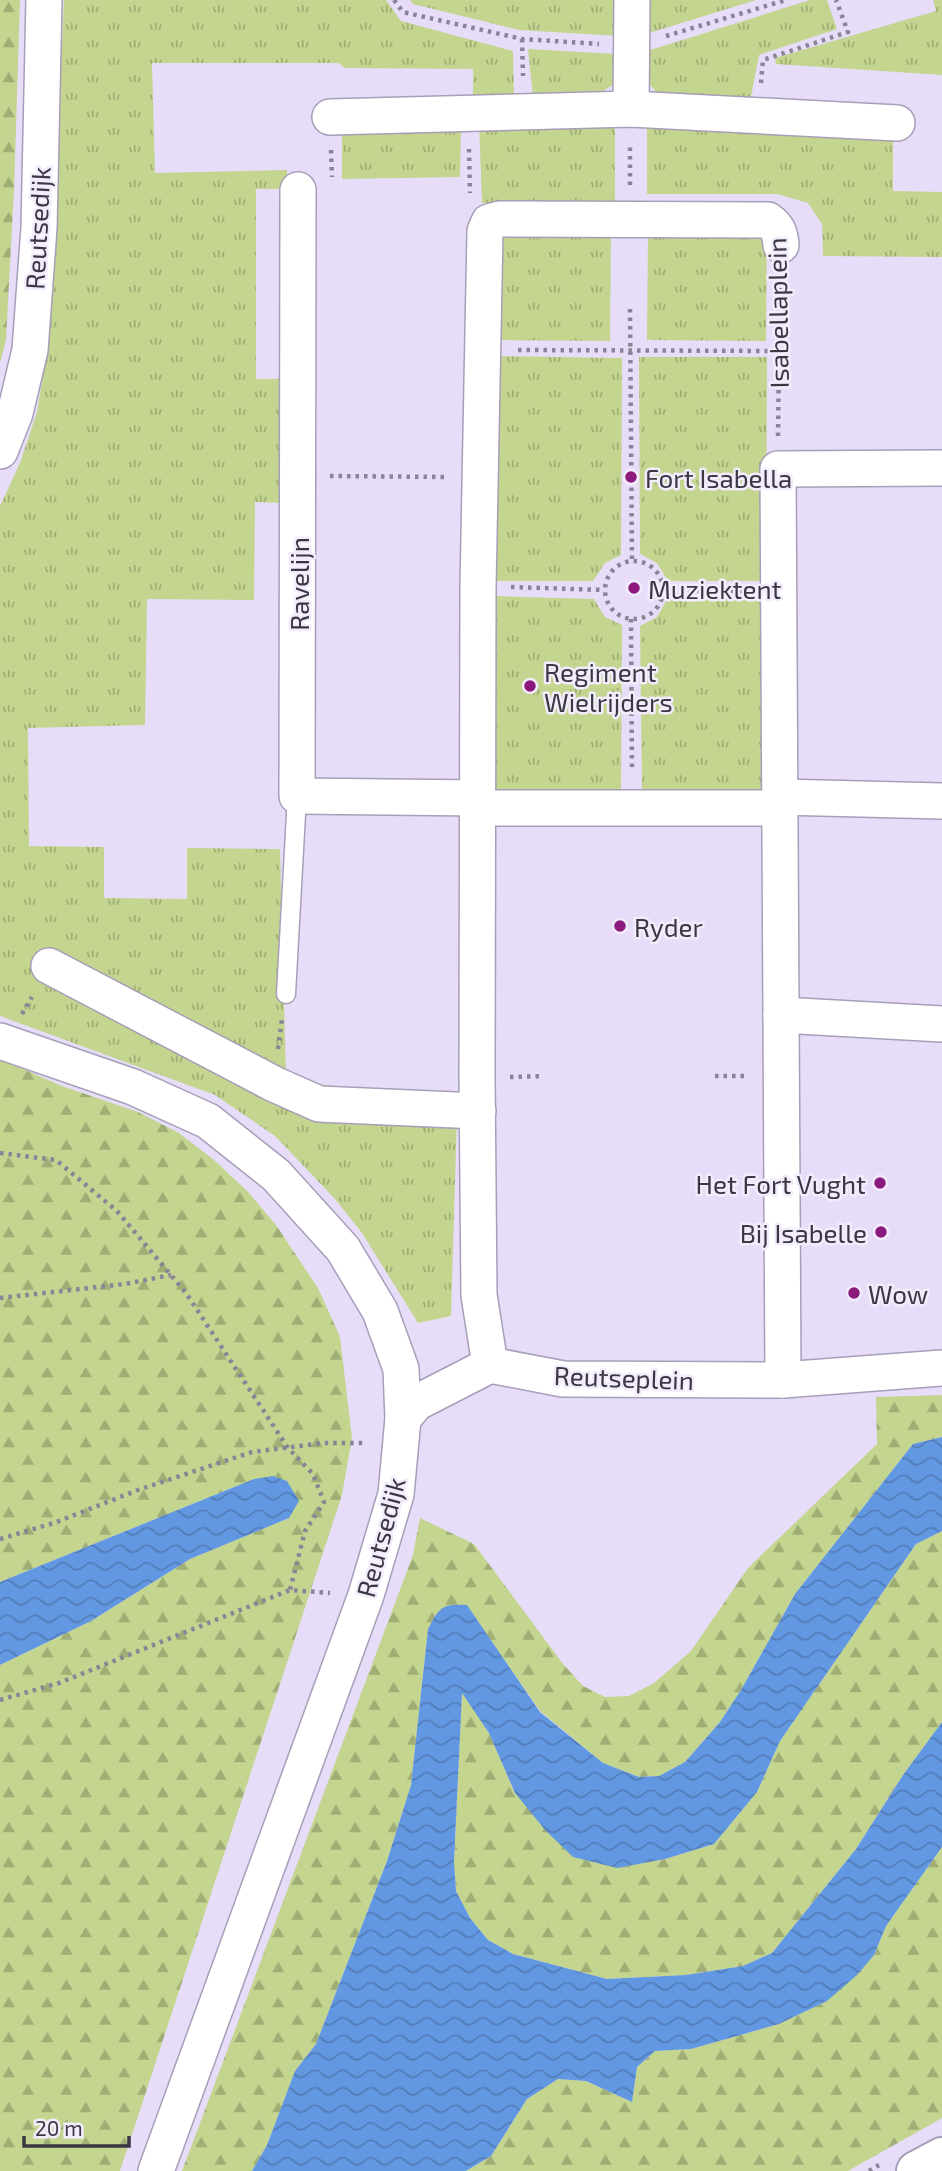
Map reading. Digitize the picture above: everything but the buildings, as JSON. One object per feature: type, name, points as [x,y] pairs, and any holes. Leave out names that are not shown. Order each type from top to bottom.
[{"type":"street","name":"Reutsedijk","points":[[0,451],[15,413],[30,350],[39,228],[44,0]]},
{"type":"street","points":[[631,108],[632,0]]},
{"type":"street","points":[[330,117],[631,108],[897,123]]},
{"type":"street","name":"Ravelijn","points":[[298,190],[298,796]]},
{"type":"street","name":"Isabellaplein","points":[[489,222],[500,219],[768,220],[776,225],[780,233],[780,245]]},
{"type":"street","points":[[404,1419],[416,1403],[491,1365],[479,1295],[478,1111],[478,587],[485,231],[489,222]]},
{"type":"street","points":[[783,1380],[778,468],[942,468]]},
{"type":"street","points":[[298,796],[632,809],[780,802],[942,800]]},
{"type":"street","points":[[49,965],[274,1084],[319,1104],[478,1111]]},
{"type":"street","points":[[781,1015],[942,1024]]},
{"type":"street","name":"Reutsedijk","points":[[3,1042],[133,1087],[208,1121],[276,1175],[343,1249],[380,1311],[401,1369],[404,1419],[396,1494],[366,1595],[156,2171]]},
{"type":"street","name":"Reutseplein","points":[[491,1365],[563,1379],[783,1380],[942,1368]]},
{"type":"street","points":[[916,2171],[942,2157]]},
{"type":"lane","points":[[286,994],[298,796]]},
{"type":"path","points":[[394,0],[403,12],[522,39],[631,46],[786,0]]},
{"type":"path","points":[[758,116],[763,60],[848,32],[836,0]]},
{"type":"path","points":[[630,219],[631,108]]},
{"type":"path","points":[[468,113],[470,213],[489,222]]},
{"type":"path","points":[[298,190],[333,188],[330,117]]},
{"type":"path","name":"Isabellaplein","points":[[778,468],[780,245]]},
{"type":"path","points":[[630,309],[632,560]]},
{"type":"path","points":[[482,350],[779,351]]},
{"type":"path","points":[[298,476],[480,477]]},
{"type":"path","points":[[632,560],[651,565],[662,582],[663,590],[656,609],[648,616],[631,619],[612,610],[604,590],[608,575],[615,568],[632,560]]},
{"type":"path","points":[[478,587],[604,590]]},
{"type":"path","points":[[663,590],[778,591]]},
{"type":"path","points":[[631,619],[632,809]]},
{"type":"path","points":[[3,1042],[49,965]]},
{"type":"path","points":[[274,1084],[286,994]]},
{"type":"path","points":[[0,1153],[56,1160],[117,1212],[186,1293],[288,1448],[313,1474],[324,1502],[305,1531],[290,1590],[59,1683],[0,1700]]},
{"type":"path","points":[[0,1298],[125,1284],[171,1275]]},
{"type":"path","points":[[0,1539],[54,1523],[217,1462],[252,1452],[323,1443],[364,1444],[404,1419]]},
{"type":"green space","points":[[0,0],[20,0],[6,340],[0,363]]},
{"type":"green space","points":[[64,0],[386,0],[401,21],[513,51],[514,101],[473,103],[473,69],[345,68],[338,63],[152,63],[155,173],[287,170],[287,189],[256,189],[256,379],[286,379],[283,503],[255,502],[254,600],[147,599],[145,725],[28,728],[29,846],[104,847],[104,898],[187,899],[187,848],[280,849],[286,1076],[457,1116],[451,1316],[418,1323],[362,1233],[335,1199],[275,1136],[215,1095],[0,1016],[0,506],[20,463],[37,412],[48,343]]},
{"type":"green space","points":[[410,0],[620,0],[619,36],[519,30],[413,4]]},
{"type":"green space","points":[[648,0],[756,0],[646,34]]},
{"type":"green space","points":[[810,0],[827,0],[837,29],[759,55],[751,97],[657,93],[648,82],[644,52]]},
{"type":"green space","points":[[933,0],[942,0],[942,75],[776,64],[775,58],[936,11]]},
{"type":"green space","points":[[528,49],[617,54],[615,84],[599,93],[533,97]]},
{"type":"green space","points":[[479,122],[615,126],[615,206],[482,203]]},
{"type":"green space","points":[[647,124],[893,135],[893,191],[942,192],[942,257],[823,256],[822,224],[808,203],[777,194],[647,194]]},
{"type":"green space","points":[[461,127],[460,177],[342,179],[342,130]]},
{"type":"green space","points":[[492,231],[611,231],[610,341],[491,340]]},
{"type":"green space","points":[[648,231],[767,231],[766,341],[647,340]]},
{"type":"green space","points":[[493,356],[622,358],[621,555],[605,563],[593,581],[492,581]]},
{"type":"green space","points":[[639,357],[767,357],[766,581],[668,581],[657,563],[640,554]]},
{"type":"green space","points":[[491,596],[594,599],[605,617],[622,625],[621,789],[495,798]]},
{"type":"green space","points":[[668,598],[766,599],[763,793],[642,793],[640,626],[657,617]]},
{"type":"green space","points":[[0,1059],[62,1086],[138,1112],[179,1133],[214,1160],[248,1192],[276,1225],[318,1288],[340,1337],[352,1438],[342,1495],[120,2171],[0,2171],[0,1665],[91,1621],[190,1559],[289,1518],[254,1479],[0,1582]]},
{"type":"green space","points":[[942,1395],[942,1437],[913,1444],[795,1594],[720,1722],[685,1762],[659,1776],[639,1777],[603,1763],[540,1711],[467,1606],[428,1629],[411,1785],[387,1861],[316,2044],[295,2071],[267,2145],[252,2171],[182,2171],[413,1555],[420,1518],[474,1544],[563,1664],[583,1686],[605,1697],[629,1696],[654,1683],[691,1651],[748,1568],[877,1444],[876,1397]]},
{"type":"green space","points":[[942,1531],[942,1722],[903,1775],[856,1849],[772,1953],[743,1966],[686,1975],[607,1979],[513,1954],[488,1940],[470,1918],[456,1891],[454,1862],[462,1691],[489,1733],[515,1793],[617,1867],[665,1859],[714,1844],[757,1792],[780,1741],[916,1544]]},
{"type":"green space","points":[[942,1847],[942,2118],[848,2171],[466,2171],[491,2156],[527,2099],[558,2079],[586,2081],[632,2102],[637,2067],[655,2051],[691,2049],[779,2024],[827,2001],[874,1955],[886,1926]]},
{"type":"water","points":[[942,1437],[942,1531],[916,1544],[780,1741],[757,1792],[714,1844],[665,1859],[617,1868],[573,1857],[546,1831],[515,1793],[489,1733],[462,1693],[454,1862],[456,1891],[470,1918],[488,1940],[513,1954],[607,1979],[686,1975],[743,1966],[772,1953],[856,1849],[903,1775],[942,1722],[942,1847],[886,1926],[874,1955],[857,1975],[827,2001],[779,2024],[691,2049],[655,2051],[637,2067],[632,2102],[586,2081],[558,2079],[527,2099],[491,2156],[466,2171],[252,2171],[267,2145],[295,2071],[316,2044],[387,1861],[411,1785],[428,1629],[439,1611],[446,1606],[467,1605],[540,1712],[603,1763],[639,1777],[659,1776],[685,1762],[720,1722],[795,1594],[913,1444]]},
{"type":"water","points":[[273,1476],[287,1481],[299,1501],[289,1518],[190,1559],[91,1621],[0,1665],[0,1582],[254,1479]]},
{"type":"place","name":"Fort Isabella","points":[[631,477]]},
{"type":"place","name":"Muziektent","points":[[634,588]]},
{"type":"place","name":"Regiment Wielrijders","points":[[530,686]]},
{"type":"place","name":"Ryder","points":[[620,926]]},
{"type":"place","name":"Het Fort Vught","points":[[880,1183]]},
{"type":"place","name":"Bij Isabelle","points":[[881,1232]]},
{"type":"place","name":"Wow","points":[[854,1293]]}]
